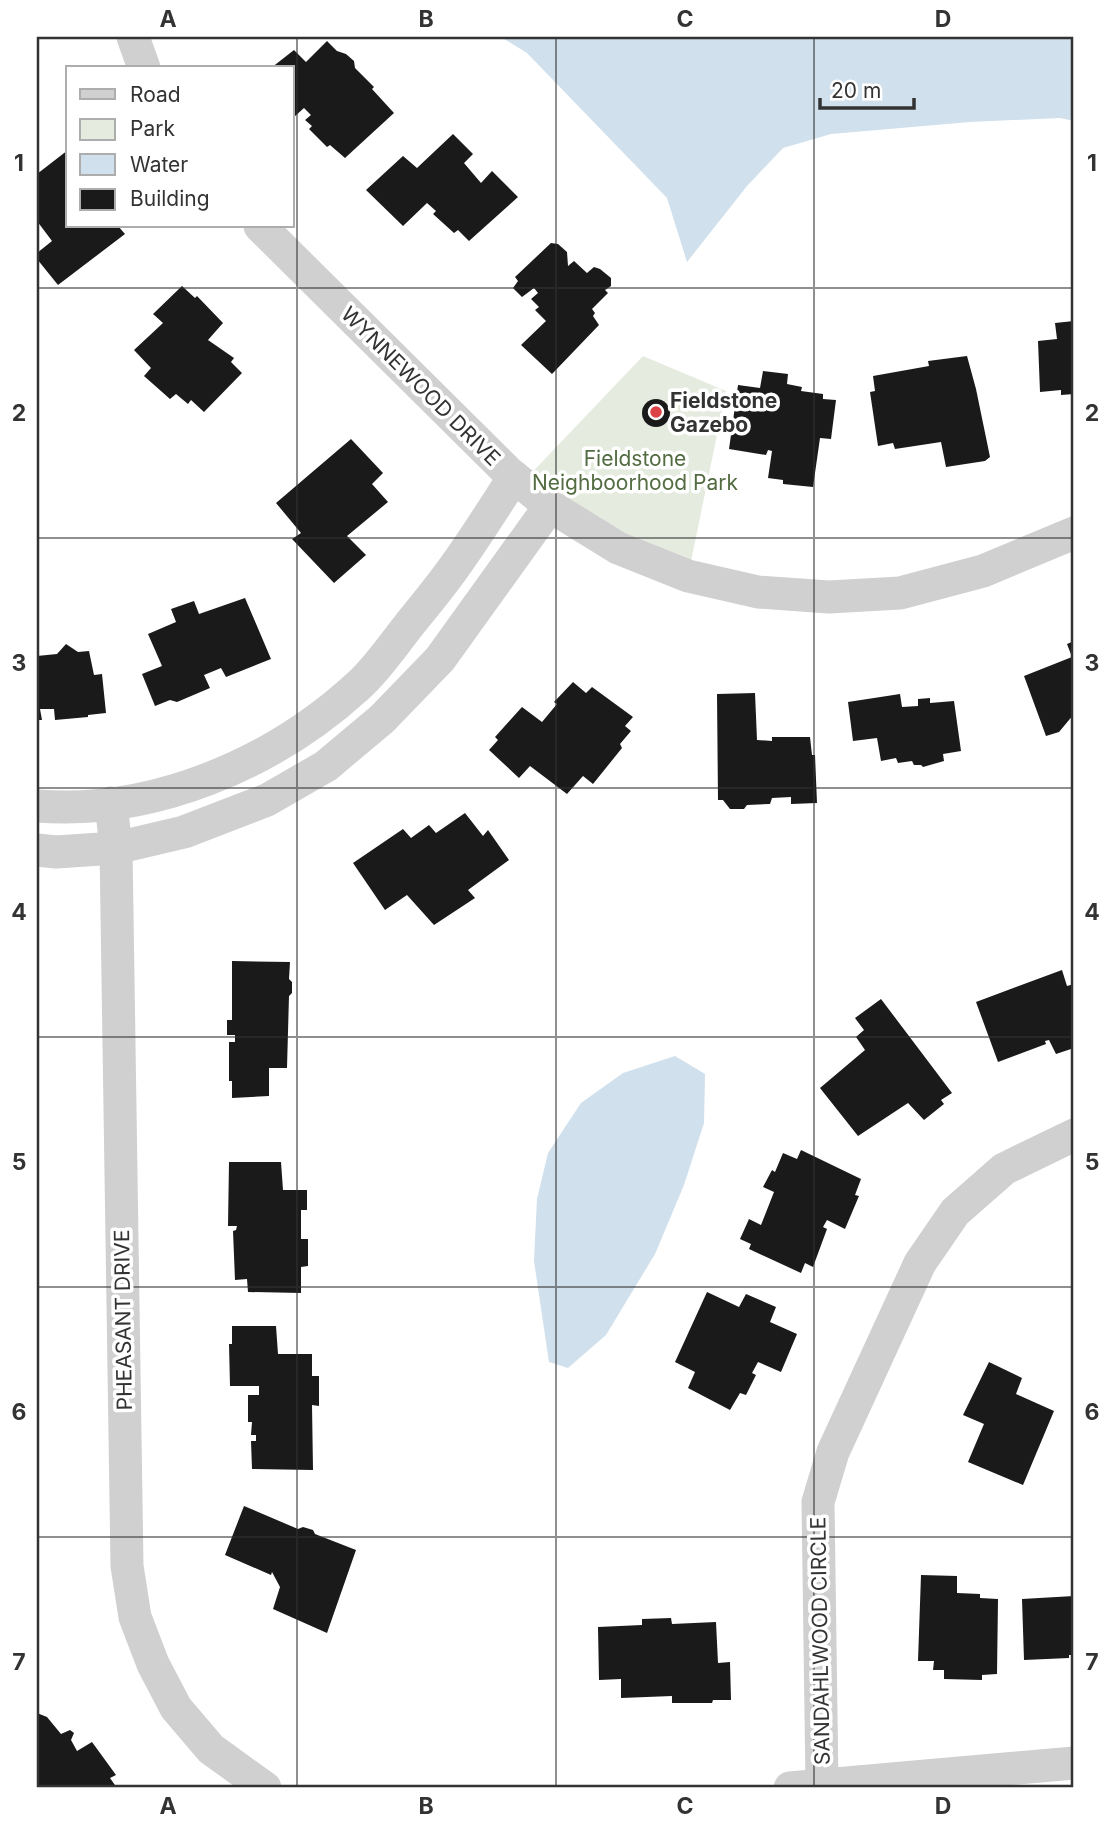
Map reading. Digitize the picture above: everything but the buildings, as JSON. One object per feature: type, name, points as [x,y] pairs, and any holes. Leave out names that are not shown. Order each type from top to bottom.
[{"type":"street","points":[[133,37],[143,66]]},
{"type":"street","name":"WYNNEWOOD DRIVE","points":[[262,228],[514,477],[550,506],[618,548],[688,576],[758,592],[829,597],[900,593],[983,571],[1074,533]]},
{"type":"street","points":[[37,806],[111,803],[176,791],[254,759],[307,728],[360,685],[456,566],[514,477]]},
{"type":"street","points":[[37,850],[56,852],[116,848],[184,832],[267,800],[326,766],[382,719],[440,659],[550,506]]},
{"type":"street","name":"PHEASANT DRIVE","points":[[111,803],[116,848],[127,1566],[135,1617],[153,1664],[176,1708],[211,1749],[265,1788]]},
{"type":"street","name":"SANDAHLWOOD CIRCLE","points":[[806,1786],[818,1502],[833,1452],[920,1263],[955,1212],[1004,1169],[1065,1137],[1074,1135]]},
{"type":"street","points":[[806,1786],[1074,1763]]},
{"type":"green space","name":"Fieldstone Neighboorhood Park","points":[[643,356],[726,391],[688,576],[522,483]]},
{"type":"water","points":[[501,37],[1074,37],[1074,121],[1060,118],[970,122],[831,134],[783,148],[747,186],[687,262],[667,198],[527,53]]},
{"type":"water","points":[[675,1056],[705,1074],[704,1123],[684,1185],[655,1254],[606,1335],[568,1368],[549,1362],[534,1261],[537,1199],[548,1153],[581,1103],[623,1073]]},
{"type":"place","name":"Fieldstone Gazebo","points":[[656,412]]}]
